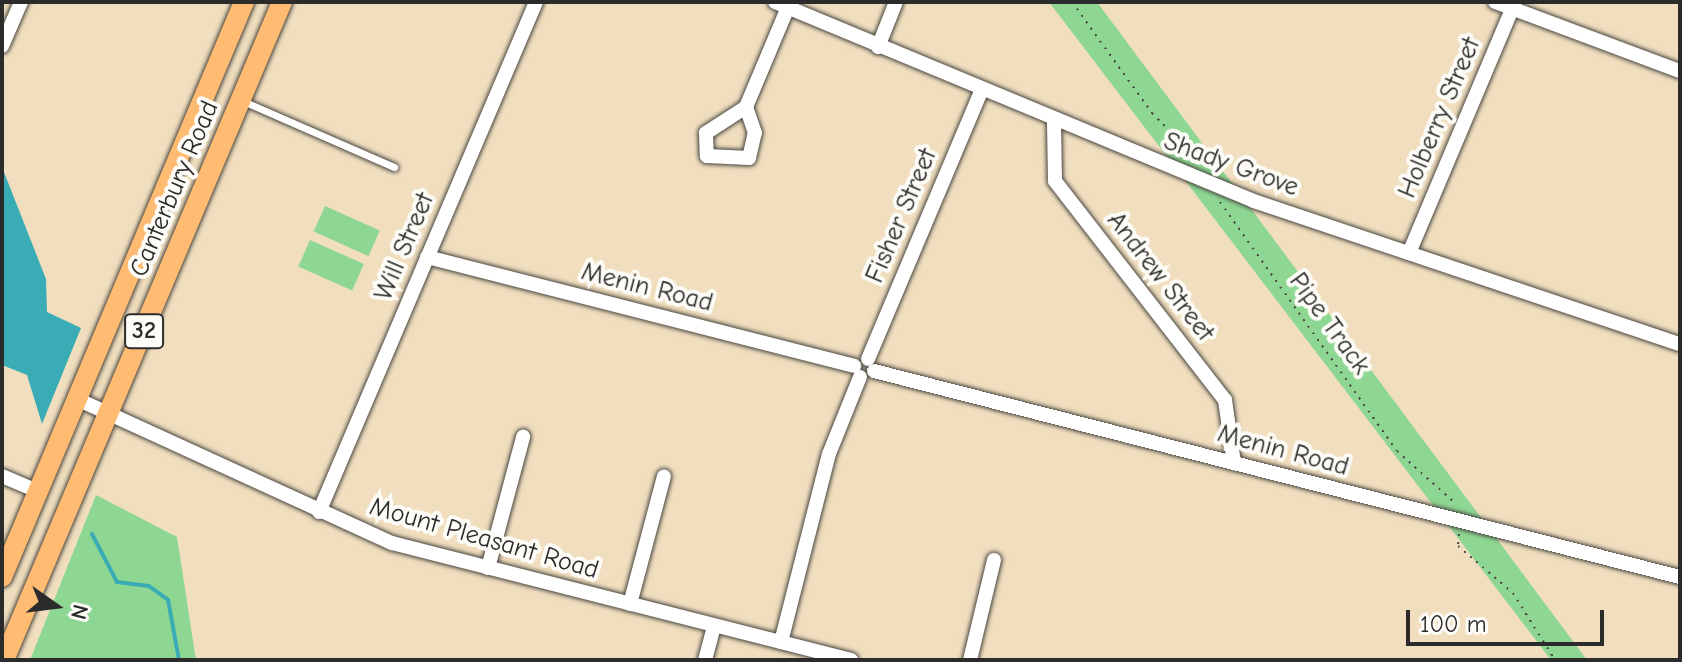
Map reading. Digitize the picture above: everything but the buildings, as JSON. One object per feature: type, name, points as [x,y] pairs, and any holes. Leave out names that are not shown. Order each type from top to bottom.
[{"type":"main road","name":"Canterbury Road","points":[[2,577],[244,2]]},
{"type":"main road","name":"Canterbury Road","points":[[4,660],[282,2]]},
{"type":"street","points":[[2,46],[21,2]]},
{"type":"street","name":"Will Street","points":[[319,512],[536,2]]},
{"type":"street","points":[[878,47],[896,2]]},
{"type":"street","points":[[1495,2],[1545,15],[1680,71]]},
{"type":"street","points":[[746,107],[781,5]]},
{"type":"street","name":"Shady Grove","points":[[781,5],[1054,123],[1214,185],[1680,344]]},
{"type":"street","name":"Holberry Street","points":[[1409,253],[1513,6]]},
{"type":"street","name":"Fisher Street","points":[[781,642],[829,454],[981,91]]},
{"type":"street","name":"Andrew Street","points":[[1054,123],[1055,181],[1225,400],[1234,463]]},
{"type":"street","name":"Menin Road","points":[[427,257],[1680,577]]},
{"type":"street","name":"Mount Pleasant Road","points":[[77,399],[110,411],[319,512],[392,543],[851,660]]},
{"type":"street","points":[[488,568],[523,437]]},
{"type":"street","points":[[2,476],[37,491]]},
{"type":"street","points":[[630,604],[664,476]]},
{"type":"street","points":[[970,660],[994,560]]},
{"type":"street","points":[[705,660],[714,626]]},
{"type":"lane","points":[[241,100],[394,167]]},
{"type":"path","name":"Pipe Track","points":[[1072,2],[1152,113],[1214,175],[1214,185],[1225,215],[1397,451],[1456,504],[1458,546],[1513,593],[1555,660]]},
{"type":"green space","points":[[1049,2],[1097,2],[1587,660],[1551,660]]},
{"type":"green space","points":[[325,206],[380,230],[368,256],[314,232]]},
{"type":"green space","points":[[310,240],[364,264],[352,290],[298,266]]},
{"type":"green space","points":[[96,495],[177,537],[196,660],[30,660]]},
{"type":"water","points":[[2,167],[46,279],[47,312],[81,328],[42,424],[27,375],[2,365]]},
{"type":"waterway","points":[[92,534],[117,582],[149,586],[168,600],[179,660]]}]
